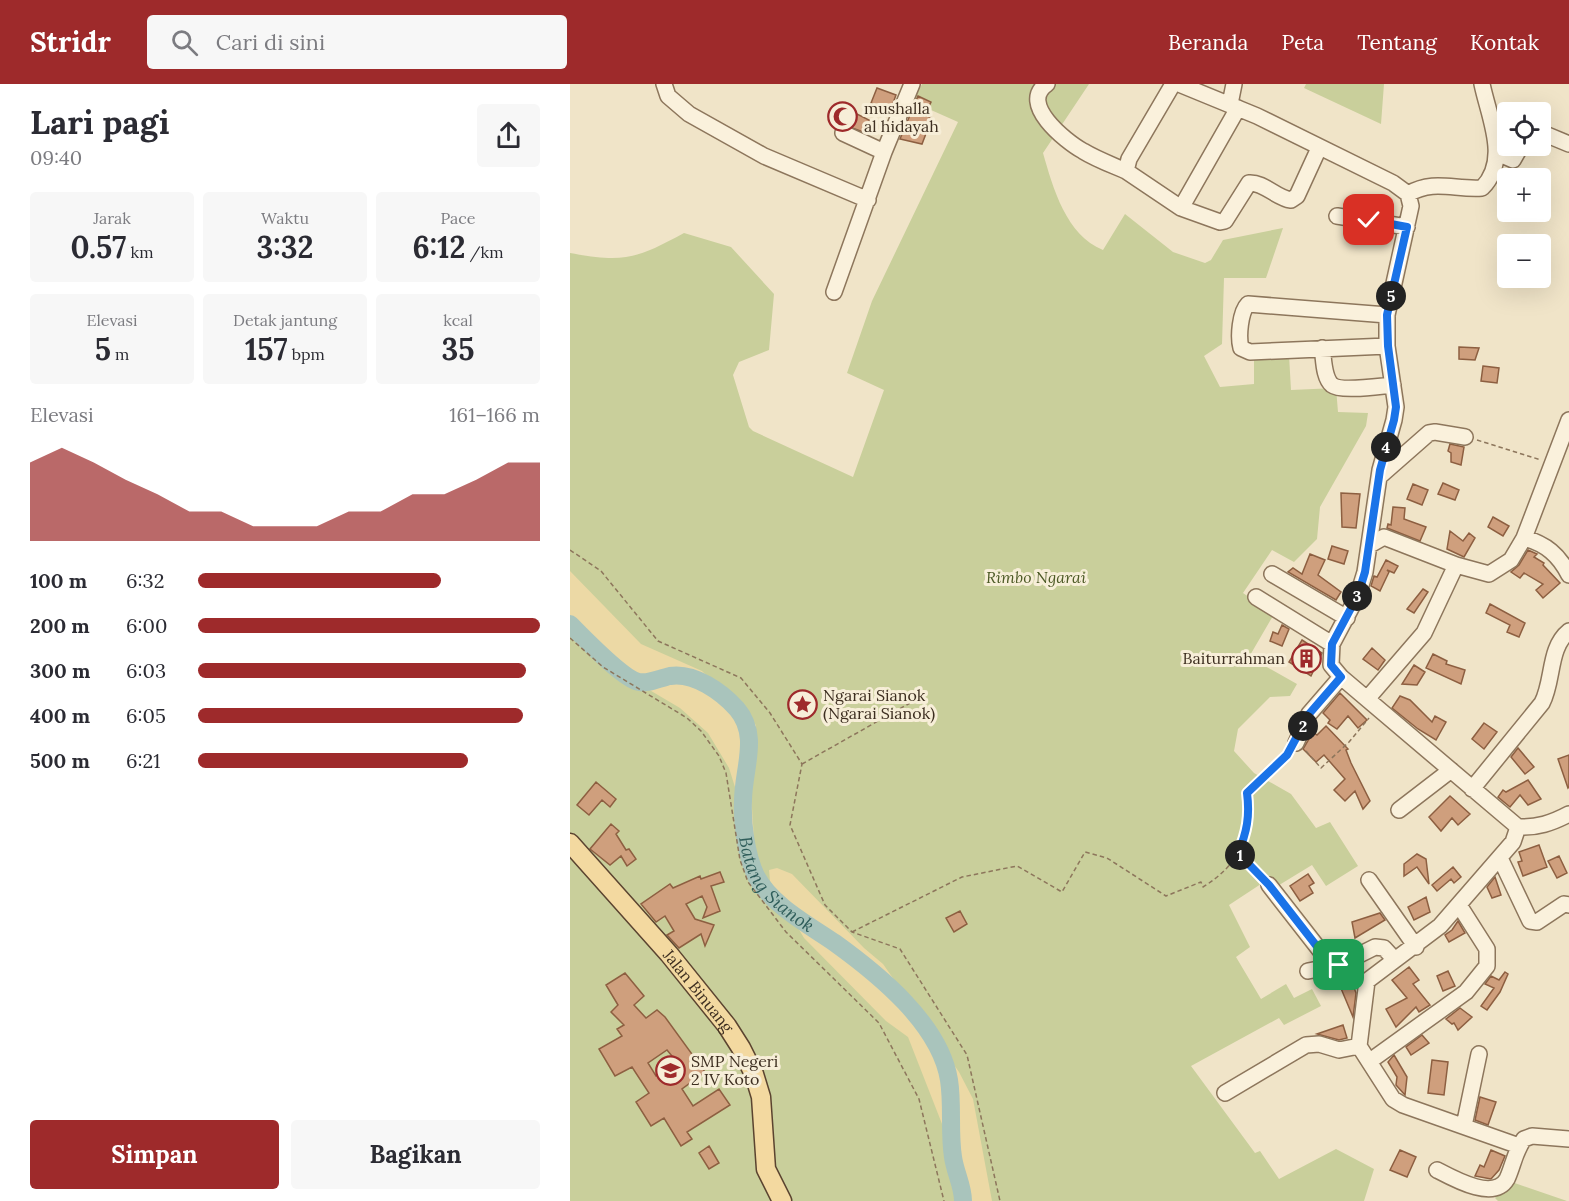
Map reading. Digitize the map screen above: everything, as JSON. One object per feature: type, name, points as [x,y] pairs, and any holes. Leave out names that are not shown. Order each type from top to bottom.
[{"type":"main road","name":"Jalan Binuang","points":[[570,843],[669,954],[727,1026],[741,1048],[754,1074],[760,1097],[766,1169],[782,1201]]},
{"type":"street","points":[[664,84],[668,96],[689,114],[764,156],[868,200]]},
{"type":"street","points":[[834,292],[884,152],[912,84]]},
{"type":"street","points":[[1047,84],[1038,95],[1037,103],[1047,120],[1069,143],[1126,171],[1181,208],[1220,222],[1225,221],[1249,183],[1255,183],[1283,199],[1291,200],[1297,196],[1319,148]]},
{"type":"street","points":[[1126,171],[1129,159],[1173,84]]},
{"type":"street","points":[[1179,84],[1234,106],[1393,183],[1408,194],[1411,206],[1387,315],[1394,420],[1380,476],[1375,538],[1358,595],[1332,644],[1331,665],[1341,677],[1518,827],[1531,828],[1551,823],[1569,814]]},
{"type":"street","points":[[1181,208],[1234,106],[1234,84]]},
{"type":"street","points":[[1408,194],[1422,186],[1482,188],[1495,172],[1497,153],[1482,84]]},
{"type":"street","points":[[843,133],[884,152]]},
{"type":"street","points":[[1551,137],[1569,144]]},
{"type":"street","points":[[1337,216],[1407,227]]},
{"type":"street","points":[[1387,315],[1252,303],[1245,306],[1240,342],[1244,350],[1388,346]]},
{"type":"street","points":[[1322,348],[1327,378],[1332,385],[1341,388],[1393,385]]},
{"type":"street","points":[[1375,538],[1489,574],[1511,560],[1524,538],[1569,420]]},
{"type":"street","points":[[1380,476],[1418,440],[1429,434],[1435,432],[1464,437]]},
{"type":"street","points":[[1524,538],[1540,542],[1553,552],[1569,575]]},
{"type":"street","points":[[1372,703],[1424,633],[1455,565]]},
{"type":"street","points":[[1272,574],[1347,618]]},
{"type":"street","points":[[1256,597],[1332,644]]},
{"type":"street","points":[[1472,789],[1542,703],[1547,694],[1556,649],[1569,630]]},
{"type":"street","points":[[1296,743],[1309,714],[1341,677]]},
{"type":"street","points":[[1399,810],[1451,770]]},
{"type":"street","points":[[1518,827],[1513,842],[1459,905],[1416,947],[1367,981],[1359,1046],[1394,1099],[1402,1105],[1519,1146]]},
{"type":"street","points":[[1500,858],[1530,921],[1537,922],[1564,904],[1569,905]]},
{"type":"street","points":[[1369,880],[1416,947]]},
{"type":"street","points":[[1269,885],[1333,967]]},
{"type":"street","points":[[1370,1061],[1466,992],[1487,966],[1487,949],[1459,905]]},
{"type":"street","points":[[1308,971],[1333,967],[1375,947],[1384,948],[1395,960]]},
{"type":"street","points":[[1225,1093],[1306,1045],[1319,1044],[1339,1050],[1359,1046]]},
{"type":"street","points":[[1464,1126],[1479,1054]]},
{"type":"street","points":[[1437,1170],[1476,1190],[1487,1193],[1498,1190],[1506,1182],[1519,1146],[1532,1136],[1569,1139]]},
{"type":"path","points":[[1464,437],[1504,446],[1551,463]]},
{"type":"path","points":[[570,550],[601,571],[658,641],[741,678],[770,713],[802,764],[790,825],[825,905],[852,932],[900,949],[966,1055],[1000,1201]]},
{"type":"path","points":[[570,638],[603,667],[687,718],[702,731],[719,756],[726,773],[740,860],[748,882],[786,932],[879,1023],[919,1099],[944,1201]]},
{"type":"path","points":[[802,764],[910,703]]},
{"type":"path","points":[[852,932],[962,877],[1017,866],[1062,892],[1085,852],[1107,858],[1166,896],[1201,882],[1203,887],[1223,875],[1238,853],[1247,831],[1249,810],[1247,793],[1296,743],[1321,768],[1349,742],[1372,703]]},
{"type":"path","points":[[1238,853],[1269,885]]},
{"type":"green space","name":"Rimbo Ngarai","points":[[922,84],[1089,84],[1043,153],[1051,181],[1063,209],[1079,233],[1090,243],[1103,250],[1125,214],[1173,252],[1205,263],[1211,260],[1223,240],[1283,228],[1266,278],[1224,278],[1222,344],[1204,356],[1220,387],[1254,384],[1254,358],[1289,355],[1291,390],[1336,388],[1338,412],[1368,413],[1366,426],[1320,507],[1317,539],[1294,562],[1272,550],[1243,593],[1274,614],[1249,657],[1297,684],[1290,696],[1270,697],[1238,729],[1234,751],[1254,773],[1291,794],[1316,828],[1330,822],[1358,866],[1326,886],[1312,865],[1271,890],[1264,882],[1229,905],[1250,947],[1236,957],[1261,999],[1286,984],[1294,998],[1312,989],[1321,1006],[1284,1025],[1279,1018],[1191,1066],[1255,1153],[1260,1151],[1279,1179],[1336,1149],[1374,1169],[1364,1201],[570,1201],[570,253],[604,258],[629,257],[684,233],[731,247],[774,294],[769,350],[739,362],[733,375],[749,427],[753,431],[853,477],[884,390],[847,373],[872,301],[958,122],[913,102]]},
{"type":"green space","points":[[1306,84],[1384,84],[1381,124],[1304,88]]},
{"type":"green space","points":[[1506,1180],[1567,1201],[1498,1201],[1495,1198]]},
{"type":"sand","points":[[570,571],[641,644],[702,671],[756,725],[750,778],[754,838],[750,835],[729,768],[708,733],[680,708],[602,662],[570,633]]},
{"type":"sand","points":[[777,868],[792,874],[864,948],[883,964],[959,1072],[973,1099],[992,1201],[956,1201],[944,1129],[908,1037],[886,1021],[804,938],[770,881],[769,870]]},
{"type":"building","points":[[877,88],[896,95],[890,111],[871,103]]},
{"type":"building","points":[[918,96],[931,102],[925,115],[932,118],[922,144],[900,139]]},
{"type":"building","points":[[842,108],[854,121],[857,114],[871,121],[866,133],[841,124],[834,117]]},
{"type":"building","points":[[1459,347],[1479,348],[1475,360],[1459,359]]},
{"type":"building","points":[[1483,366],[1499,368],[1497,383],[1481,381]]},
{"type":"building","points":[[1450,444],[1464,447],[1461,465],[1451,462],[1451,453],[1448,451]]},
{"type":"building","points":[[1443,483],[1459,490],[1455,500],[1438,494]]},
{"type":"building","points":[[1413,484],[1428,490],[1422,505],[1407,499]]},
{"type":"building","points":[[1341,493],[1360,494],[1356,528],[1342,527]]},
{"type":"building","points":[[1393,507],[1405,508],[1404,519],[1426,527],[1420,541],[1387,528],[1388,524],[1391,525]]},
{"type":"building","points":[[1493,517],[1509,526],[1503,536],[1488,527]]},
{"type":"building","points":[[1450,531],[1463,541],[1469,533],[1475,538],[1464,557],[1447,549]]},
{"type":"building","points":[[1332,546],[1348,551],[1344,564],[1328,559]]},
{"type":"building","points":[[1528,550],[1537,554],[1534,557],[1544,563],[1543,565],[1560,583],[1543,598],[1536,590],[1543,584],[1524,573],[1520,578],[1511,572],[1519,565]]},
{"type":"building","points":[[1310,554],[1325,560],[1318,575],[1341,592],[1336,600],[1288,572],[1293,568],[1302,574]]},
{"type":"building","points":[[1386,560],[1398,566],[1394,573],[1387,570],[1389,572],[1380,591],[1371,586],[1374,576],[1377,577]]},
{"type":"building","points":[[1423,589],[1428,592],[1414,613],[1407,609]]},
{"type":"building","points":[[1490,604],[1525,623],[1519,637],[1507,632],[1510,625],[1486,613]]},
{"type":"building","points":[[1282,625],[1289,629],[1282,646],[1270,641],[1273,632],[1278,634]]},
{"type":"building","name":"Baiturrahman","points":[[1302,640],[1322,653],[1311,676],[1289,662]]},
{"type":"building","points":[[1372,648],[1385,660],[1378,670],[1363,659]]},
{"type":"building","points":[[1433,654],[1447,661],[1446,664],[1465,670],[1461,684],[1426,668]]},
{"type":"building","points":[[1414,665],[1425,672],[1417,685],[1402,684]]},
{"type":"building","points":[[1340,693],[1367,720],[1358,728],[1348,716],[1337,729],[1328,723],[1330,720],[1323,713]]},
{"type":"building","points":[[1400,696],[1410,700],[1432,722],[1435,716],[1446,722],[1436,740],[1392,708]]},
{"type":"building","points":[[1484,723],[1497,732],[1484,749],[1472,739]]},
{"type":"building","points":[[1326,726],[1348,749],[1346,750],[1351,763],[1370,801],[1363,809],[1355,791],[1345,801],[1334,790],[1345,779],[1324,755],[1316,762],[1303,749],[1313,732],[1317,735]]},
{"type":"building","points":[[1518,748],[1534,767],[1525,774],[1511,757]]},
{"type":"building","points":[[1569,755],[1569,787],[1568,788],[1558,759]]},
{"type":"building","points":[[1528,780],[1541,799],[1528,805],[1520,795],[1510,807],[1498,797],[1503,790],[1506,792]]},
{"type":"building","points":[[596,782],[616,799],[610,807],[602,800],[589,815],[577,805]]},
{"type":"building","points":[[1450,796],[1470,814],[1458,825],[1452,818],[1441,831],[1429,817]]},
{"type":"building","points":[[611,824],[619,831],[616,834],[626,850],[629,849],[636,859],[627,866],[621,856],[610,865],[590,849]]},
{"type":"building","points":[[1539,845],[1547,867],[1523,876],[1518,862],[1522,861],[1519,852]]},
{"type":"building","points":[[1417,854],[1426,859],[1429,884],[1417,867],[1404,876],[1404,864]]},
{"type":"building","points":[[1559,856],[1567,873],[1557,878],[1548,861]]},
{"type":"building","points":[[1453,867],[1461,877],[1454,883],[1451,879],[1437,891],[1432,885]]},
{"type":"building","points":[[720,872],[724,882],[711,886],[720,911],[703,918],[707,907],[702,896],[686,904],[695,919],[714,925],[705,946],[701,934],[679,948],[667,935],[674,931],[665,916],[656,922],[641,904],[670,884],[673,888],[700,876],[701,879]]},
{"type":"building","points":[[1308,874],[1314,883],[1309,886],[1313,893],[1300,901],[1290,886]]},
{"type":"building","points":[[1495,877],[1501,895],[1492,898],[1487,887]]},
{"type":"building","points":[[1426,897],[1430,912],[1414,920],[1408,907]]},
{"type":"building","points":[[960,911],[967,924],[954,932],[946,918]]},
{"type":"building","points":[[1380,913],[1385,920],[1355,938],[1352,922]]},
{"type":"building","points":[[1458,921],[1465,933],[1449,942],[1445,935]]},
{"type":"building","points":[[1409,967],[1419,980],[1413,984],[1430,1005],[1419,1012],[1416,1007],[1396,1027],[1386,1009],[1407,998],[1392,980]]},
{"type":"building","points":[[1448,971],[1455,986],[1443,991],[1437,976]]},
{"type":"building","points":[[1505,972],[1508,974],[1500,992],[1487,1010],[1481,1006],[1494,988],[1485,984],[1491,976],[1499,980]]},
{"type":"building","points":[[625,973],[644,996],[634,1005],[646,1018],[657,1010],[665,1017],[705,1072],[682,1089],[693,1106],[719,1089],[730,1105],[687,1132],[692,1139],[681,1146],[664,1118],[651,1126],[636,1102],[649,1093],[632,1067],[615,1076],[599,1049],[622,1036],[617,1029],[624,1025],[611,1012],[618,1005],[606,985]],"holes":[[[667,1050],[677,1062],[656,1076],[648,1063]]]},
{"type":"building","points":[[1352,982],[1356,993],[1353,1017],[1340,986]]},
{"type":"building","points":[[1460,1008],[1472,1017],[1458,1030],[1454,1023],[1446,1019]]},
{"type":"building","points":[[1343,1025],[1347,1038],[1339,1040],[1317,1034]]},
{"type":"building","points":[[1422,1035],[1429,1043],[1411,1055],[1406,1047]]},
{"type":"building","points":[[1394,1055],[1407,1077],[1405,1095],[1396,1085],[1397,1077],[1388,1062]]},
{"type":"building","points":[[1432,1060],[1448,1062],[1444,1095],[1428,1093]]},
{"type":"building","points":[[1480,1097],[1496,1102],[1488,1125],[1475,1120]]},
{"type":"building","points":[[709,1146],[719,1163],[709,1169],[699,1153]]},
{"type":"building","points":[[1400,1150],[1416,1157],[1407,1177],[1390,1170]]},
{"type":"building","points":[[1491,1150],[1505,1156],[1499,1170],[1491,1179],[1475,1176],[1480,1165],[1484,1167]]},
{"type":"waterway","name":"Batang Sianok","points":[[570,624],[603,657],[632,679],[639,682],[651,682],[670,676],[679,676],[698,680],[724,696],[744,719],[748,730],[749,753],[743,819],[747,849],[756,876],[781,905],[852,955],[888,985],[905,1002],[933,1039],[943,1059],[949,1080],[952,1148],[963,1201]]},
{"type":"place","name":"mushalla al hidayah","points":[[843,117]]},
{"type":"place","name":"Baiturrahman","points":[[1306,658]]},
{"type":"place","name":"Ngarai Sianok (Ngarai Sianok)","points":[[802,704]]},
{"type":"place","name":"SMP Negeri 2 IV Koto","points":[[670,1070]]},
{"type":"route","points":[[1339,965],[1333,967],[1269,885],[1238,853],[1247,831],[1249,810],[1247,793],[1287,755],[1296,743],[1305,720],[1314,706],[1341,677],[1331,665],[1332,644],[1358,595],[1365,572],[1380,470],[1396,407],[1388,346],[1387,315],[1407,227],[1369,220]]}]
